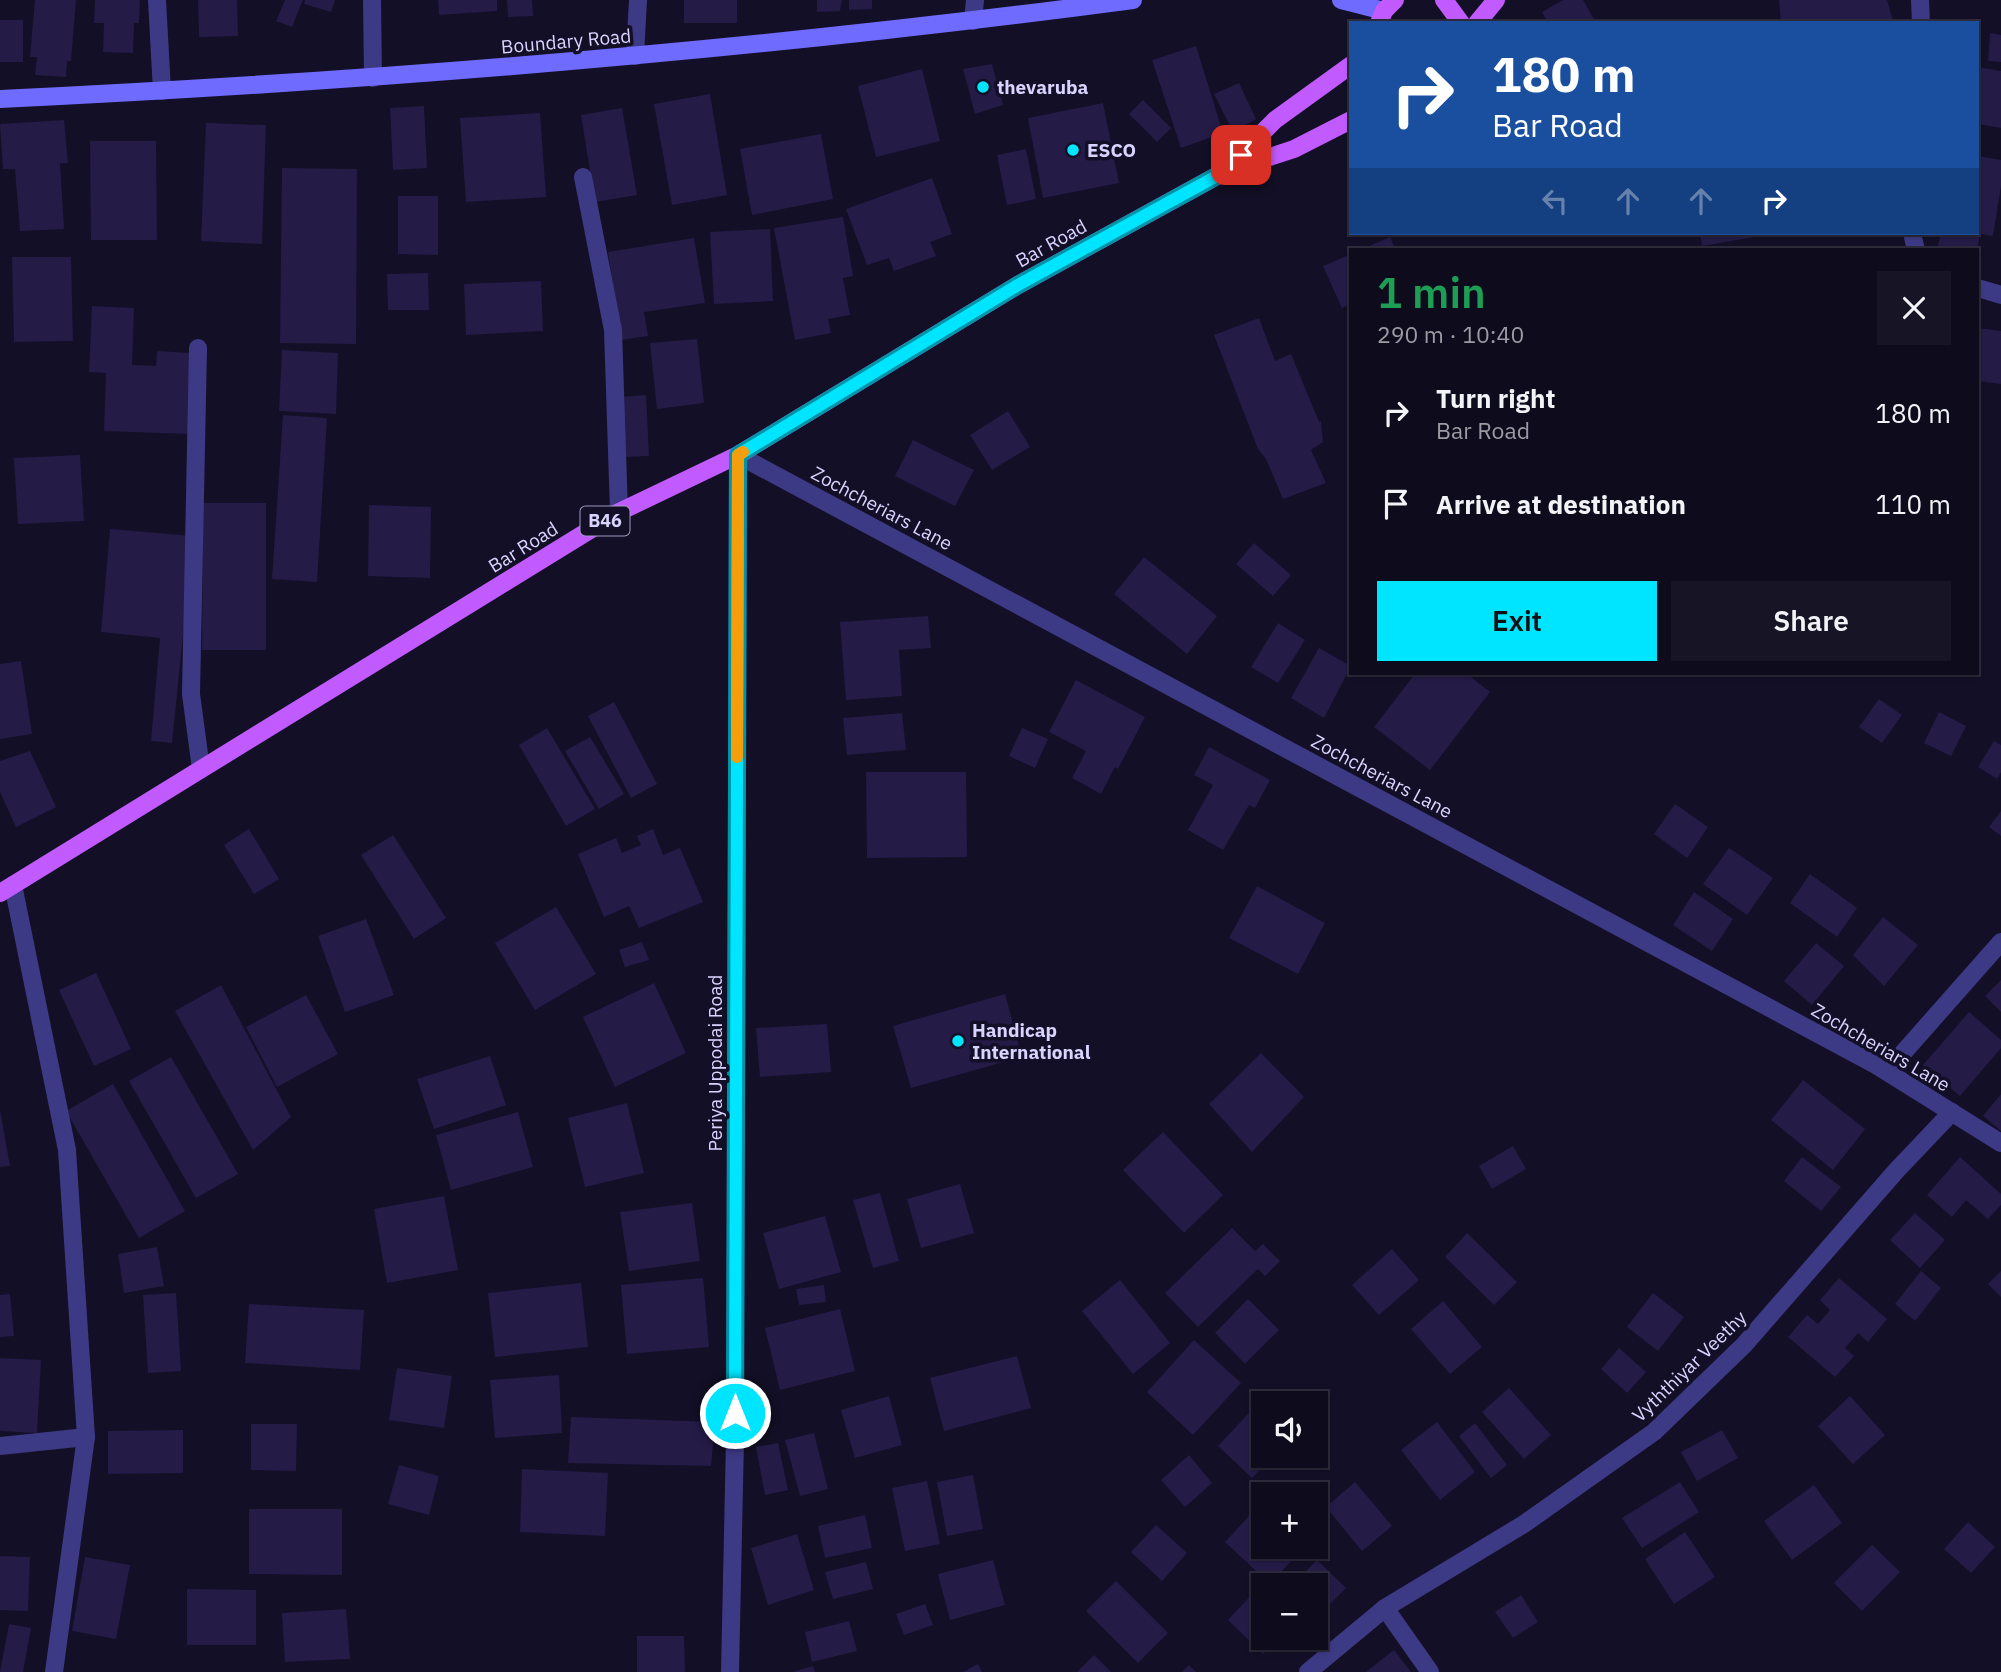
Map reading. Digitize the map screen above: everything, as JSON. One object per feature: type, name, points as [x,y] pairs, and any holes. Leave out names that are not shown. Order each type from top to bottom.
[{"type":"main road","name":"Boundary Road","points":[[0,99],[373,78],[635,56],[973,21],[1133,0]]},
{"type":"main road","points":[[1341,0],[1386,11]]},
{"type":"main road","points":[[1479,21],[1496,0]]},
{"type":"main road","points":[[1449,1],[1460,21]]},
{"type":"main road","name":"Bar Road","points":[[1224,172],[1275,120],[1349,66]]},
{"type":"main road","name":"Bar Road","points":[[6,889],[619,512],[738,455],[1018,285],[1224,172],[1294,149],[1349,121]]},
{"type":"street","points":[[157,0],[162,91]]},
{"type":"street","points":[[372,0],[373,78]]},
{"type":"street","points":[[635,56],[638,0]]},
{"type":"street","points":[[973,21],[975,0]]},
{"type":"street","points":[[1920,0],[1921,21]]},
{"type":"street","points":[[583,177],[613,331],[619,512]]},
{"type":"street","points":[[1979,288],[2001,295]]},
{"type":"street","points":[[198,348],[191,694],[201,769]]},
{"type":"street","name":"Zochcheriars Lane","points":[[738,455],[1887,1071],[2001,1143]]},
{"type":"street","name":"Periya Uppodai Road","points":[[730,1672],[735,1440],[738,455]]},
{"type":"street","points":[[6,889],[67,1150],[86,1437],[57,1671]]},
{"type":"street","points":[[1887,1071],[2001,942]]},
{"type":"street","name":"Vyththiyar Veethy","points":[[1308,1672],[1385,1608],[1524,1524],[1654,1432],[1744,1345],[1896,1171],[1952,1112]]},
{"type":"street","points":[[0,1446],[86,1437]]},
{"type":"street","points":[[1385,1608],[1430,1672]]},
{"type":"building","points":[[35,0],[76,0],[71,61],[67,61],[66,77],[35,75],[37,57],[30,57]]},
{"type":"building","points":[[95,0],[140,0],[139,23],[134,23],[133,53],[103,52],[104,23],[94,23]]},
{"type":"building","points":[[198,0],[237,0],[238,36],[199,37]]},
{"type":"building","points":[[285,0],[303,0],[292,27],[276,21]]},
{"type":"building","points":[[305,0],[335,0],[331,12],[304,4]]},
{"type":"building","points":[[438,0],[497,0],[497,11],[439,15]]},
{"type":"building","points":[[507,0],[532,0],[533,16],[508,17]]},
{"type":"building","points":[[684,0],[737,0],[737,23],[684,23]]},
{"type":"building","points":[[817,0],[842,0],[840,11],[817,12]]},
{"type":"building","points":[[849,0],[872,0],[872,9],[849,10]]},
{"type":"building","points":[[1563,0],[1583,0],[1595,21],[1547,21],[1542,12]]},
{"type":"building","points":[[1779,0],[1887,0],[1893,21],[1781,21]]},
{"type":"building","points":[[0,20],[23,20],[23,62],[0,62]]},
{"type":"building","points":[[1990,33],[2001,35],[2001,62],[1988,61]]},
{"type":"building","points":[[1196,46],[1223,133],[1181,148],[1152,60]]},
{"type":"building","name":"thevaruba","points":[[992,64],[1003,105],[975,114],[963,69]]},
{"type":"building","points":[[1979,67],[2001,71],[2001,128],[1979,124]]},
{"type":"building","points":[[922,69],[940,141],[876,157],[858,86]]},
{"type":"building","points":[[1239,83],[1256,119],[1233,132],[1214,94]]},
{"type":"building","points":[[710,94],[727,195],[672,205],[654,104]]},
{"type":"building","points":[[1143,100],[1171,128],[1157,142],[1129,114]]},
{"type":"building","name":"ESCO","points":[[1103,103],[1119,183],[1043,198],[1028,118]]},
{"type":"building","points":[[424,106],[427,168],[393,170],[390,108]]},
{"type":"building","points":[[622,108],[637,195],[595,202],[581,115]]},
{"type":"building","points":[[540,113],[546,197],[466,202],[460,118]]},
{"type":"building","points":[[64,120],[68,163],[60,163],[64,229],[20,231],[15,169],[3,169],[0,124]]},
{"type":"building","points":[[206,123],[266,125],[262,244],[201,241]]},
{"type":"building","points":[[821,134],[833,199],[752,215],[740,149]]},
{"type":"building","points":[[90,141],[156,141],[157,240],[91,240]]},
{"type":"building","points":[[1026,149],[1036,199],[1007,205],[997,155]]},
{"type":"building","points":[[1979,156],[2001,160],[2001,186],[1993,236],[1980,234],[1977,248],[1937,248],[1941,235],[1979,235]]},
{"type":"building","points":[[282,168],[357,169],[356,344],[280,343]]},
{"type":"building","points":[[932,178],[952,234],[930,242],[936,256],[894,271],[889,258],[867,265],[846,209]]},
{"type":"building","points":[[398,196],[438,196],[438,255],[398,254]]},
{"type":"building","points":[[843,217],[853,276],[843,278],[850,315],[828,319],[831,333],[795,340],[774,228]]},
{"type":"building","points":[[770,229],[773,301],[714,304],[710,232]]},
{"type":"building","points":[[1700,235],[1754,235],[1754,237],[1702,246]]},
{"type":"building","points":[[1390,237],[1395,248],[1365,248]]},
{"type":"building","points":[[694,238],[705,303],[644,312],[648,336],[621,340],[608,252]]},
{"type":"building","points":[[1349,255],[1349,305],[1342,308],[1323,266]]},
{"type":"building","points":[[12,257],[71,257],[73,341],[14,342]]},
{"type":"building","points":[[428,273],[429,310],[388,310],[387,274]]},
{"type":"building","points":[[541,281],[543,331],[466,335],[464,284]]},
{"type":"building","points":[[92,306],[134,308],[132,365],[156,366],[157,351],[191,353],[188,434],[104,431],[106,373],[89,372]]},
{"type":"building","points":[[1259,318],[1275,361],[1291,354],[1319,422],[1321,421],[1323,442],[1311,450],[1326,483],[1283,499],[1266,459],[1258,449],[1214,335]]},
{"type":"building","points":[[1979,328],[2001,331],[2001,384],[1979,381]]},
{"type":"building","points":[[697,339],[704,403],[657,409],[650,343]]},
{"type":"building","points":[[282,350],[338,353],[336,414],[279,411]]},
{"type":"building","points":[[646,395],[649,456],[622,457],[620,397]]},
{"type":"building","points":[[1008,411],[1030,447],[992,470],[970,435]]},
{"type":"building","points":[[283,415],[327,418],[317,582],[272,579]]},
{"type":"building","points":[[913,440],[974,470],[955,506],[895,476]]},
{"type":"building","points":[[80,455],[84,521],[18,524],[14,458]]},
{"type":"building","points":[[203,503],[266,503],[266,650],[202,650]]},
{"type":"building","points":[[369,505],[431,507],[430,578],[368,576]]},
{"type":"building","points":[[110,529],[193,536],[172,743],[151,741],[160,638],[101,632]]},
{"type":"building","points":[[1254,543],[1291,575],[1273,596],[1236,564]]},
{"type":"building","points":[[1144,557],[1217,616],[1187,654],[1114,594]]},
{"type":"building","points":[[928,616],[931,648],[899,650],[902,696],[846,700],[840,622]]},
{"type":"building","points":[[1278,623],[1305,640],[1278,683],[1251,667]]},
{"type":"building","points":[[1319,648],[1349,665],[1349,670],[1324,718],[1291,698]]},
{"type":"building","points":[[21,661],[32,734],[0,739],[0,664]]},
{"type":"building","points":[[1414,675],[1468,675],[1490,692],[1430,770],[1374,727]]},
{"type":"building","points":[[1076,680],[1145,717],[1118,769],[1115,767],[1101,794],[1072,778],[1086,751],[1049,732]]},
{"type":"building","points":[[1879,699],[1902,715],[1882,743],[1859,727]]},
{"type":"building","points":[[614,702],[657,784],[631,798],[588,716]]},
{"type":"building","points":[[1939,712],[1966,726],[1951,756],[1924,743]]},
{"type":"building","points":[[902,713],[906,750],[847,755],[843,718]]},
{"type":"building","points":[[547,728],[595,809],[566,826],[519,745]]},
{"type":"building","points":[[1022,728],[1048,739],[1035,768],[1009,756]]},
{"type":"building","points":[[590,737],[624,794],[599,809],[565,751]]},
{"type":"building","points":[[1994,741],[2001,745],[2001,772],[1997,779],[1978,767]]},
{"type":"building","points":[[1209,747],[1270,780],[1255,808],[1249,805],[1223,850],[1188,830],[1213,785],[1194,775]]},
{"type":"building","points":[[30,751],[56,807],[16,827],[0,792],[0,761]]},
{"type":"building","points":[[866,772],[966,772],[967,857],[867,858]]},
{"type":"building","points":[[1675,804],[1708,827],[1687,858],[1654,834]]},
{"type":"building","points":[[2001,811],[2001,836],[1989,827]]},
{"type":"building","points":[[249,829],[279,879],[254,894],[224,845]]},
{"type":"building","points":[[653,829],[663,855],[680,848],[703,902],[639,928],[629,906],[604,917],[578,854],[616,838],[622,853],[641,845],[637,836]]},
{"type":"building","points":[[393,835],[446,918],[414,939],[361,855]]},
{"type":"building","points":[[1729,848],[1773,878],[1747,915],[1703,884]]},
{"type":"building","points":[[1810,874],[1857,908],[1837,937],[1790,903]]},
{"type":"building","points":[[1257,886],[1325,923],[1298,974],[1229,938]]},
{"type":"building","points":[[1694,892],[1733,919],[1712,951],[1673,925]]},
{"type":"building","points":[[556,907],[596,974],[535,1010],[495,943]]},
{"type":"building","points":[[1883,917],[1918,945],[1884,986],[1853,955]]},
{"type":"building","points":[[366,919],[394,995],[345,1012],[318,936]]},
{"type":"building","points":[[642,942],[649,960],[625,967],[619,950]]},
{"type":"building","points":[[1816,943],[1844,966],[1812,1005],[1784,981]]},
{"type":"building","points":[[96,973],[131,1049],[94,1066],[59,990]]},
{"type":"building","points":[[2001,980],[2001,1012],[1985,996]]},
{"type":"building","points":[[654,983],[686,1053],[615,1087],[583,1017]]},
{"type":"building","points":[[221,985],[291,1117],[253,1150],[175,1011]]},
{"type":"building","name":"Handicap International","points":[[1005,994],[1022,1057],[911,1088],[893,1026]]},
{"type":"building","points":[[306,995],[338,1054],[277,1087],[246,1027]]},
{"type":"building","points":[[1969,1012],[2001,1040],[2001,1048],[1960,1096],[1923,1065]]},
{"type":"building","points":[[827,1024],[831,1072],[760,1077],[756,1028]]},
{"type":"building","points":[[1261,1053],[1304,1097],[1252,1152],[1209,1104]]},
{"type":"building","points":[[490,1056],[506,1105],[434,1129],[417,1079]]},
{"type":"building","points":[[171,1057],[238,1174],[196,1198],[129,1081]]},
{"type":"building","points":[[1803,1080],[1865,1129],[1833,1170],[1771,1120]]},
{"type":"building","points":[[113,1084],[185,1211],[139,1238],[66,1111]]},
{"type":"building","points":[[2001,1094],[2001,1131],[1983,1116]]},
{"type":"building","points":[[627,1103],[644,1173],[585,1187],[568,1118]]},
{"type":"building","points":[[0,1110],[10,1166],[0,1167]]},
{"type":"building","points":[[518,1112],[533,1167],[451,1190],[436,1135]]},
{"type":"building","points":[[1163,1132],[1223,1195],[1184,1233],[1123,1170]]},
{"type":"building","points":[[1513,1146],[1526,1169],[1492,1189],[1479,1166]]},
{"type":"building","points":[[1802,1157],[1841,1187],[1821,1211],[1784,1181]]},
{"type":"building","points":[[1960,1157],[2001,1194],[2001,1205],[1988,1219],[1966,1200],[1952,1217],[1927,1195]]},
{"type":"building","points":[[960,1184],[974,1233],[921,1248],[907,1199]]},
{"type":"building","points":[[880,1193],[899,1261],[873,1268],[853,1200]]},
{"type":"building","points":[[444,1196],[458,1270],[387,1283],[374,1209]]},
{"type":"building","points":[[692,1203],[700,1261],[629,1271],[620,1212]]},
{"type":"building","points":[[1915,1213],[1945,1240],[1920,1268],[1890,1240]]},
{"type":"building","points":[[825,1216],[841,1272],[779,1289],[763,1233]]},
{"type":"building","points":[[1232,1228],[1255,1251],[1263,1244],[1280,1261],[1265,1276],[1258,1269],[1198,1327],[1165,1293]]},
{"type":"building","points":[[1467,1233],[1517,1282],[1494,1305],[1445,1257]]},
{"type":"building","points":[[157,1247],[164,1286],[124,1293],[118,1254]]},
{"type":"building","points":[[1392,1249],[1419,1280],[1379,1315],[1352,1285]]},
{"type":"building","points":[[1921,1271],[1941,1288],[1915,1321],[1895,1304]]},
{"type":"building","points":[[2001,1271],[2001,1297],[1988,1284]]},
{"type":"building","points":[[703,1278],[709,1347],[627,1354],[621,1285]]},
{"type":"building","points":[[1839,1278],[1887,1319],[1868,1342],[1858,1333],[1845,1348],[1854,1356],[1835,1377],[1788,1337],[1807,1315],[1818,1324],[1830,1310],[1820,1300]]},
{"type":"building","points":[[1120,1280],[1170,1343],[1133,1374],[1082,1311]]},
{"type":"building","points":[[581,1283],[588,1347],[495,1357],[488,1293]]},
{"type":"building","points":[[824,1285],[826,1302],[799,1305],[796,1289]]},
{"type":"building","points":[[176,1293],[181,1371],[148,1373],[143,1295]]},
{"type":"building","points":[[1653,1293],[1684,1317],[1658,1351],[1627,1327]]},
{"type":"building","points":[[10,1294],[14,1336],[0,1337],[0,1295]]},
{"type":"building","points":[[1248,1299],[1279,1330],[1245,1364],[1215,1333]]},
{"type":"building","points":[[1443,1301],[1482,1347],[1450,1374],[1411,1329]]},
{"type":"building","points":[[249,1304],[364,1310],[360,1370],[245,1363]]},
{"type":"building","points":[[840,1309],[855,1371],[780,1390],[765,1328]]},
{"type":"building","points":[[1194,1340],[1241,1383],[1193,1435],[1147,1392]]},
{"type":"building","points":[[1619,1348],[1646,1372],[1627,1393],[1601,1369]]},
{"type":"building","points":[[1017,1356],[1031,1408],[944,1431],[930,1378]]},
{"type":"building","points":[[0,1358],[41,1360],[37,1433],[0,1431]]},
{"type":"building","points":[[397,1368],[452,1376],[444,1428],[389,1420]]},
{"type":"building","points":[[559,1375],[562,1433],[495,1438],[490,1380]]},
{"type":"building","points":[[1509,1388],[1551,1435],[1524,1459],[1482,1412]]},
{"type":"building","points":[[889,1396],[902,1445],[855,1458],[841,1410]]},
{"type":"building","points":[[1850,1396],[1885,1435],[1853,1464],[1818,1426]]},
{"type":"building","points":[[1248,1414],[1251,1417],[1251,1468],[1262,1468],[1252,1478],[1218,1446]]},
{"type":"building","points":[[571,1417],[715,1422],[711,1466],[568,1463]]},
{"type":"building","points":[[1437,1422],[1475,1472],[1440,1500],[1401,1450]]},
{"type":"building","points":[[1475,1423],[1507,1465],[1491,1478],[1459,1436]]},
{"type":"building","points":[[251,1424],[297,1424],[296,1471],[251,1470]]},
{"type":"building","points":[[183,1430],[183,1473],[108,1474],[108,1431]]},
{"type":"building","points":[[1722,1430],[1738,1458],[1697,1481],[1681,1452]]},
{"type":"building","points":[[814,1433],[828,1489],[800,1496],[785,1440]]},
{"type":"building","points":[[778,1443],[788,1490],[765,1495],[756,1447]]},
{"type":"building","points":[[1189,1455],[1212,1483],[1185,1507],[1161,1480]]},
{"type":"building","points":[[399,1465],[439,1476],[429,1515],[388,1504]]},
{"type":"building","points":[[522,1469],[608,1473],[605,1536],[520,1532]]},
{"type":"building","points":[[973,1475],[983,1529],[947,1536],[937,1482]]},
{"type":"building","points":[[927,1481],[940,1544],[905,1551],[892,1488]]},
{"type":"building","points":[[1355,1482],[1392,1526],[1362,1551],[1328,1509],[1328,1505]]},
{"type":"building","points":[[1680,1482],[1699,1512],[1642,1548],[1622,1518]]},
{"type":"building","points":[[1814,1485],[1842,1523],[1792,1560],[1764,1521]]},
{"type":"building","points":[[249,1509],[342,1509],[342,1575],[249,1574]]},
{"type":"building","points":[[1251,1514],[1251,1559],[1293,1559],[1280,1573],[1258,1573],[1225,1542]]},
{"type":"building","points":[[865,1515],[872,1548],[825,1558],[818,1526]]},
{"type":"building","points":[[1968,1522],[1995,1547],[1971,1573],[1944,1549]]},
{"type":"building","points":[[1156,1525],[1187,1553],[1162,1581],[1131,1552]]},
{"type":"building","points":[[1685,1532],[1715,1577],[1674,1604],[1645,1559]]},
{"type":"building","points":[[797,1534],[814,1590],[768,1605],[751,1548]]},
{"type":"building","points":[[1872,1545],[1900,1572],[1862,1611],[1834,1583]]},
{"type":"building","points":[[0,1556],[30,1557],[28,1611],[0,1610]]},
{"type":"building","points":[[85,1557],[130,1565],[116,1639],[72,1631]]},
{"type":"building","points":[[993,1560],[1005,1605],[950,1620],[938,1574]]},
{"type":"building","points":[[1317,1560],[1346,1588],[1328,1606],[1328,1573],[1304,1573]]},
{"type":"building","points":[[866,1562],[873,1589],[833,1599],[825,1572]]},
{"type":"building","points":[[1116,1581],[1168,1633],[1138,1663],[1086,1611]]},
{"type":"building","points":[[187,1589],[256,1590],[256,1645],[187,1645]]},
{"type":"building","points":[[1251,1595],[1251,1642],[1228,1620]]},
{"type":"building","points":[[1521,1595],[1538,1622],[1513,1638],[1495,1612]]},
{"type":"building","points":[[925,1604],[933,1625],[904,1635],[896,1614]]},
{"type":"building","points":[[346,1609],[350,1659],[285,1662],[282,1613]]},
{"type":"building","points":[[849,1621],[857,1651],[812,1662],[805,1632]]},
{"type":"building","points":[[9,1624],[31,1628],[23,1672],[0,1672]]},
{"type":"building","points":[[637,1636],[684,1636],[685,1672],[637,1672]]},
{"type":"building","points":[[1394,1650],[1411,1672],[1366,1672]]},
{"type":"building","points":[[1094,1655],[1111,1672],[1077,1672]]},
{"type":"building","points":[[978,1664],[982,1672],[963,1672]]},
{"type":"building","points":[[1189,1665],[1196,1672],[1182,1672]]},
{"type":"building","points":[[813,1666],[815,1672],[795,1671]]},
{"type":"slow traffic","points":[[737,757],[738,455],[743,452]]},
{"type":"place","name":"thevaruba","points":[[983,87]]},
{"type":"place","name":"ESCO","points":[[1073,150]]},
{"type":"place","name":"Handicap International","points":[[958,1041]]},
{"type":"route","points":[[735,1413],[738,455],[1018,285],[1224,172],[1241,155]]}]
